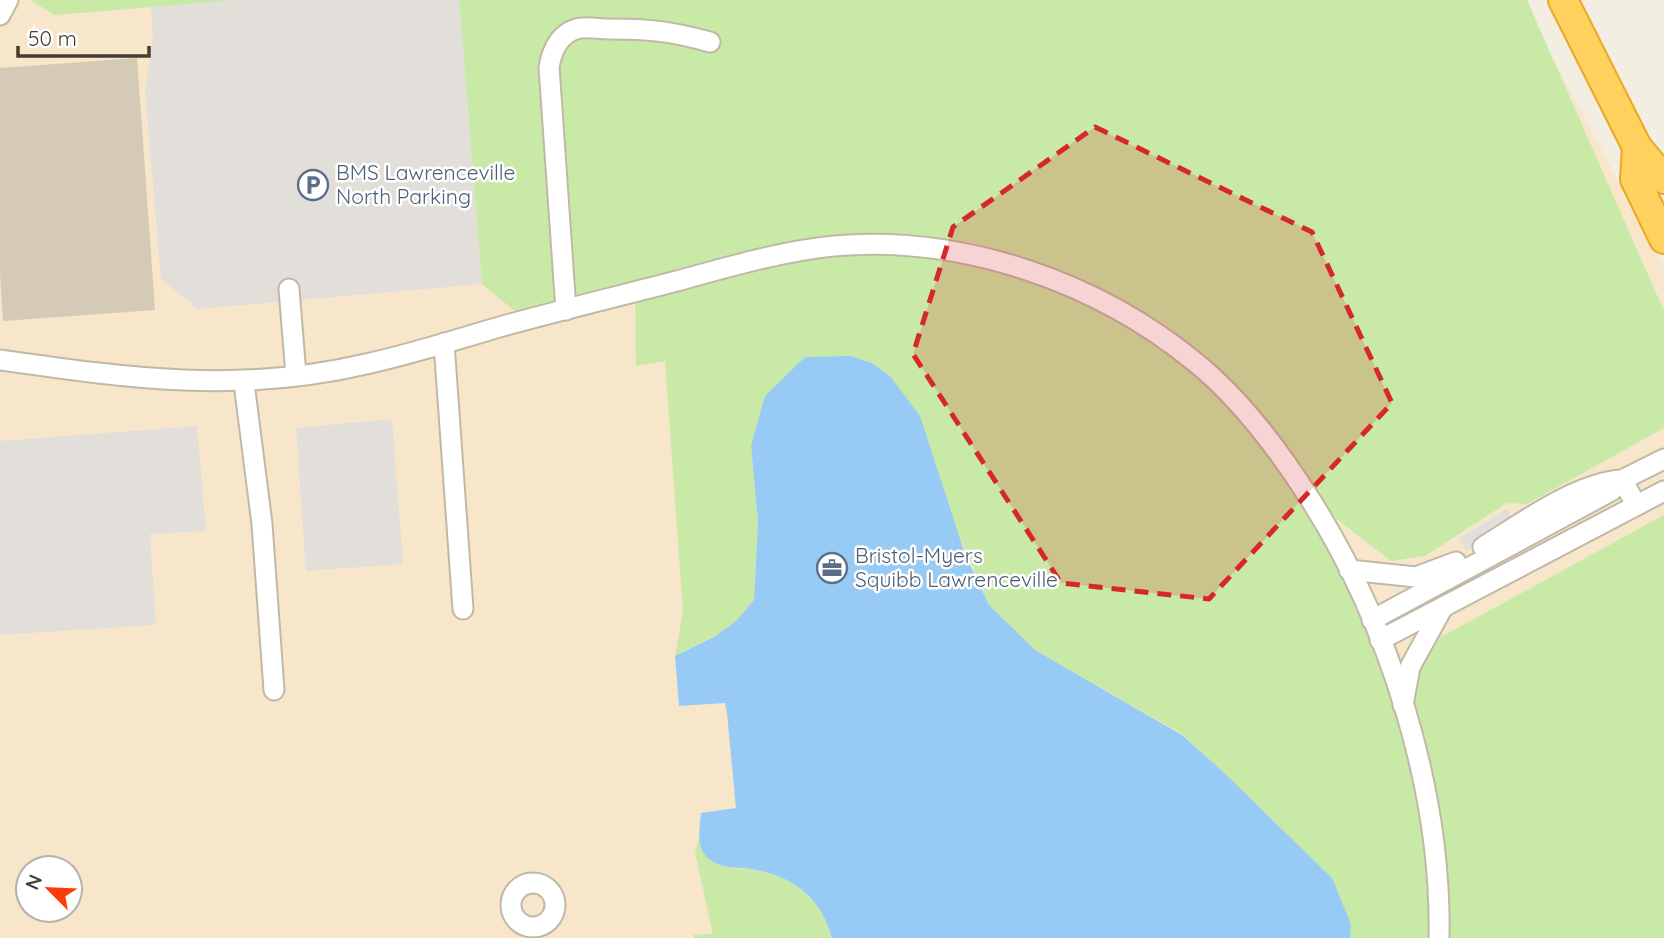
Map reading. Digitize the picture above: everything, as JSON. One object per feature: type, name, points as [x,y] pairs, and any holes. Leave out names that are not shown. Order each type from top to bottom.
[{"type":"highway","points":[[1563,0],[1637,147],[1664,179]]},
{"type":"highway","points":[[1637,147],[1634,179],[1664,239]]},
{"type":"lane","points":[[0,15],[8,0]]},
{"type":"lane","points":[[566,310],[549,67],[552,51],[561,38],[576,29],[665,29],[710,42]]},
{"type":"lane","points":[[0,360],[179,382],[244,383],[364,365],[733,266],[834,246],[915,246],[968,253],[1024,269],[1103,301],[1154,330],[1199,365],[1260,427],[1326,523],[1372,620],[1412,730],[1436,870],[1439,938]]},
{"type":"lane","points":[[289,289],[296,376]]},
{"type":"lane","points":[[444,343],[463,609]]},
{"type":"lane","points":[[244,383],[262,524],[274,690]]},
{"type":"lane","points":[[1372,620],[1611,491],[1622,480],[1664,459]]},
{"type":"lane","points":[[1349,570],[1416,577],[1438,571],[1567,499],[1607,481],[1622,480]]},
{"type":"lane","points":[[1622,480],[1636,504]]},
{"type":"lane","points":[[1380,640],[1664,491]]},
{"type":"lane","points":[[1487,559],[1497,579]]},
{"type":"lane","points":[[1403,706],[1410,667],[1442,609]]},
{"type":"highlighted area","points":[[1095,127],[1312,232],[1392,403],[1209,599],[1061,583],[913,354],[953,227]]},
{"type":"shaded area","name":"Bristol-Myers Squibb Lawrenceville","points":[[0,0],[1113,0],[1553,58],[1664,268],[1664,938],[0,938]]},
{"type":"shaded area","name":"BMS Lawrenceville North Parking","points":[[240,0],[459,0],[482,284],[198,309],[161,279],[145,91],[153,38],[151,7]]},
{"type":"shaded area","points":[[392,419],[403,564],[306,571],[296,428]]},
{"type":"shaded area","points":[[197,426],[206,531],[150,534],[156,625],[0,635],[0,441]]},
{"type":"shaded area","points":[[1507,509],[1515,522],[1466,551],[1459,538]]},
{"type":"green space","points":[[30,0],[240,0],[55,15]]},
{"type":"green space","points":[[459,0],[1527,0],[1664,311],[1664,428],[1527,504],[1507,503],[1425,556],[1391,561],[1335,518],[1268,420],[1206,356],[1160,321],[1108,292],[1028,258],[970,242],[916,235],[833,236],[730,255],[516,312],[482,284]]},
{"type":"green space","points":[[834,253],[915,253],[966,260],[1022,275],[1100,307],[1194,370],[1255,431],[1320,527],[1366,622],[1405,732],[1430,871],[1432,938],[1350,938],[1350,923],[1219,768],[1182,734],[1035,650],[989,605],[890,376],[872,363],[851,356],[751,446],[758,521],[754,600],[736,621],[714,637],[675,656],[683,611],[665,361],[636,366],[635,299],[734,273]]},
{"type":"green space","points":[[1664,515],[1664,938],[1449,938],[1449,895],[1439,809],[1413,699],[1420,661],[1434,641]]},
{"type":"green space","points":[[699,838],[704,852],[714,862],[765,872],[803,890],[820,911],[832,938],[694,938],[693,935],[713,934],[695,853]]},
{"type":"water","points":[[851,356],[872,363],[890,376],[920,416],[965,554],[989,605],[1035,650],[1182,735],[1219,768],[1332,878],[1351,924],[1350,938],[832,938],[821,911],[813,900],[792,883],[766,872],[721,865],[705,855],[700,840],[701,813],[736,808],[727,713],[725,703],[679,706],[675,656],[714,637],[736,621],[754,600],[758,521],[751,446],[765,396],[805,357]]},
{"type":"building","points":[[137,58],[155,310],[3,321],[0,273],[0,68]]},
{"type":"place","name":"BMS Lawrenceville North Parking","points":[[313,185]]},
{"type":"place","name":"Bristol-Myers Squibb Lawrenceville","points":[[832,568]]}]
